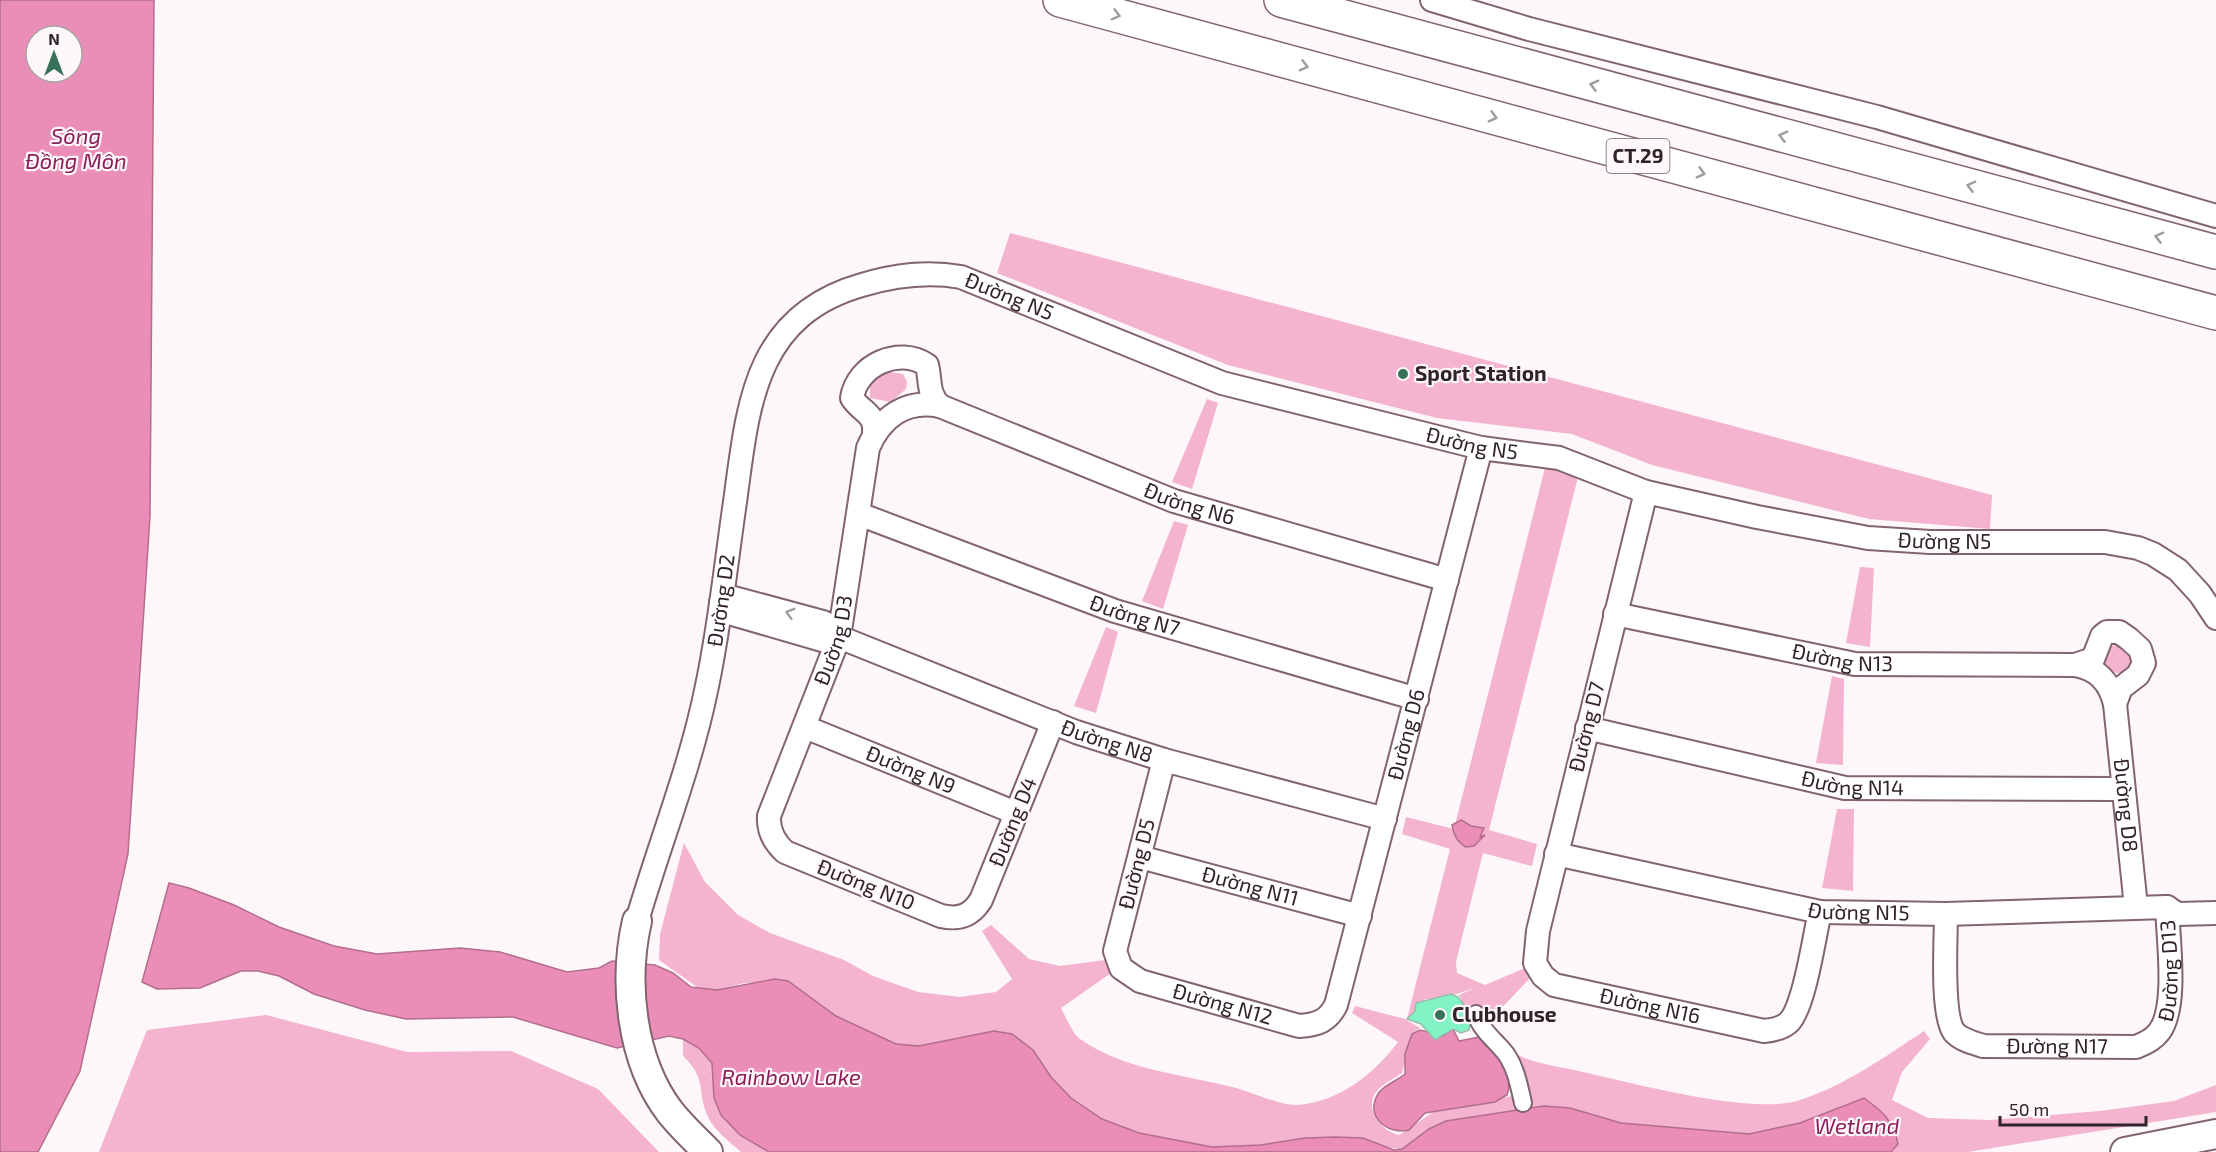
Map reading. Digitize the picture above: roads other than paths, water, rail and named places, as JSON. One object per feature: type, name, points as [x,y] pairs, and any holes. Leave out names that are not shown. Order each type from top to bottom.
[{"type":"highway","name":"CT.29","points":[[1060,0],[2216,313]]},
{"type":"highway","points":[[1281,0],[2216,252]]},
{"type":"street","points":[[1432,0],[1529,29],[1877,117],[2216,216]]},
{"type":"street","name":"Đường N5","points":[[825,299],[886,278],[922,274],[961,277],[1222,383],[1481,448],[1559,458],[1646,492],[1757,517],[1868,538],[1930,542],[2105,542],[2138,548],[2154,554],[2178,570],[2200,594],[2216,618]]},
{"type":"street","name":"Đường D2","points":[[637,921],[692,749],[707,686],[721,603],[744,429],[758,378],[768,356],[783,334],[804,314],[825,299]]},
{"type":"street","points":[[874,434],[875,423],[871,415],[857,406],[852,398],[853,391],[860,375],[885,361],[900,355],[915,357],[927,365],[929,389],[933,399],[940,406]]},
{"type":"street","name":"Đường N6","points":[[874,434],[889,417],[908,406],[921,404],[940,406],[1174,501],[1447,580]]},
{"type":"street","name":"Đường D3","points":[[773,838],[768,828],[769,816],[839,637],[859,514],[864,465],[874,434]]},
{"type":"street","name":"Đường D6","points":[[1326,1018],[1336,1005],[1481,448]]},
{"type":"street","name":"Đường D7","points":[[1535,963],[1538,931],[1556,854],[1646,492]]},
{"type":"street","name":"Đường N7","points":[[859,514],[1115,611],[1417,699]]},
{"type":"street","name":"Đường N8","points":[[721,603],[727,598],[734,598],[823,622],[835,628],[839,637],[1053,722],[1164,760],[1385,819]]},
{"type":"street","name":"Đường N13","points":[[1615,614],[1855,664],[2075,665],[2088,668],[2102,677],[2109,686],[2115,704]]},
{"type":"street","points":[[2075,665],[2093,658],[2100,641],[2107,632],[2119,632],[2134,642],[2143,657],[2143,667],[2138,675],[2121,688],[2115,704]]},
{"type":"street","name":"Đường D8","points":[[2115,704],[2136,908]]},
{"type":"street","name":"Đường D4","points":[[965,916],[975,909],[981,900],[1053,722]]},
{"type":"street","name":"Đường N9","points":[[805,727],[1016,813]]},
{"type":"street","name":"Đường N14","points":[[1587,728],[1845,788],[2122,789]]},
{"type":"street","name":"Đường D5","points":[[1121,968],[1115,951],[1164,760]]},
{"type":"street","name":"Đường N10","points":[[773,838],[785,852],[940,916],[952,918],[965,916]]},
{"type":"street","name":"Đường N15","points":[[1556,854],[1820,912],[1946,914],[2167,907],[2182,899],[2216,899]]},
{"type":"street","name":"Đường N11","points":[[1140,857],[1360,916]]},
{"type":"street","name":"Đường N15","points":[[2167,907],[2177,914],[2216,913]]},
{"type":"street","name":"Đường D13","points":[[2160,1032],[2167,1016],[2169,994],[2167,907]]},
{"type":"street","name":"Đường N16","points":[[1535,963],[1543,976],[1554,985],[1764,1031],[1776,1029],[1789,1022],[1798,1007],[1820,912]]},
{"type":"street","name":"Đường N17","points":[[1946,914],[1947,1015],[1954,1032],[1967,1041],[1983,1046],[2136,1047],[2147,1043],[2160,1032]]},
{"type":"street","points":[[637,921],[631,975],[636,1034],[642,1058],[669,1111],[708,1152]]},
{"type":"street","name":"Đường N12","points":[[1121,968],[1140,981],[1299,1026],[1314,1026],[1326,1018]]},
{"type":"street","points":[[1476,1014],[1479,1024],[1502,1049],[1512,1066],[1523,1103]]},
{"type":"street","points":[[2125,1152],[2216,1134]]},
{"type":"water","name":"Sông Đồng Môn","points":[[0,0],[154,0],[150,516],[128,854],[80,1071],[38,1152],[0,1152]]},
{"type":"water","points":[[1461,820],[1471,826],[1484,828],[1480,837],[1485,835],[1474,846],[1466,847],[1455,835],[1452,825]]},
{"type":"water","name":"Rainbow Lake","points":[[169,883],[234,905],[279,927],[334,946],[377,954],[460,948],[500,952],[567,972],[599,968],[612,961],[655,965],[673,973],[691,987],[717,990],[775,979],[788,981],[836,1016],[896,1044],[919,1046],[994,1031],[1012,1034],[1033,1050],[1051,1077],[1071,1098],[1102,1119],[1139,1133],[1212,1147],[1261,1145],[1305,1138],[1336,1137],[1363,1138],[1394,1150],[1402,1149],[1429,1129],[1446,1121],[1544,1106],[1570,1108],[1621,1123],[1749,1134],[1800,1123],[1864,1098],[1886,1117],[1894,1129],[1898,1144],[1891,1152],[769,1152],[740,1135],[721,1115],[714,1098],[712,1063],[699,1048],[683,1039],[669,1036],[617,1048],[513,1017],[406,1019],[365,1010],[314,994],[279,976],[258,971],[241,971],[200,988],[157,989],[142,982]]},
{"type":"water","points":[[1453,1029],[1459,1041],[1484,1036],[1500,1055],[1509,1079],[1507,1095],[1495,1102],[1425,1113],[1409,1130],[1393,1130],[1386,1127],[1376,1117],[1374,1102],[1383,1088],[1405,1074],[1405,1054],[1412,1034],[1420,1030],[1443,1036]]},
{"type":"place","name":"Sport Station","points":[[1403,374]]},
{"type":"place","name":"Clubhouse","points":[[1440,1015]]},
{"type":"water label","name":"Wetland","points":[[1857,1126]]}]
